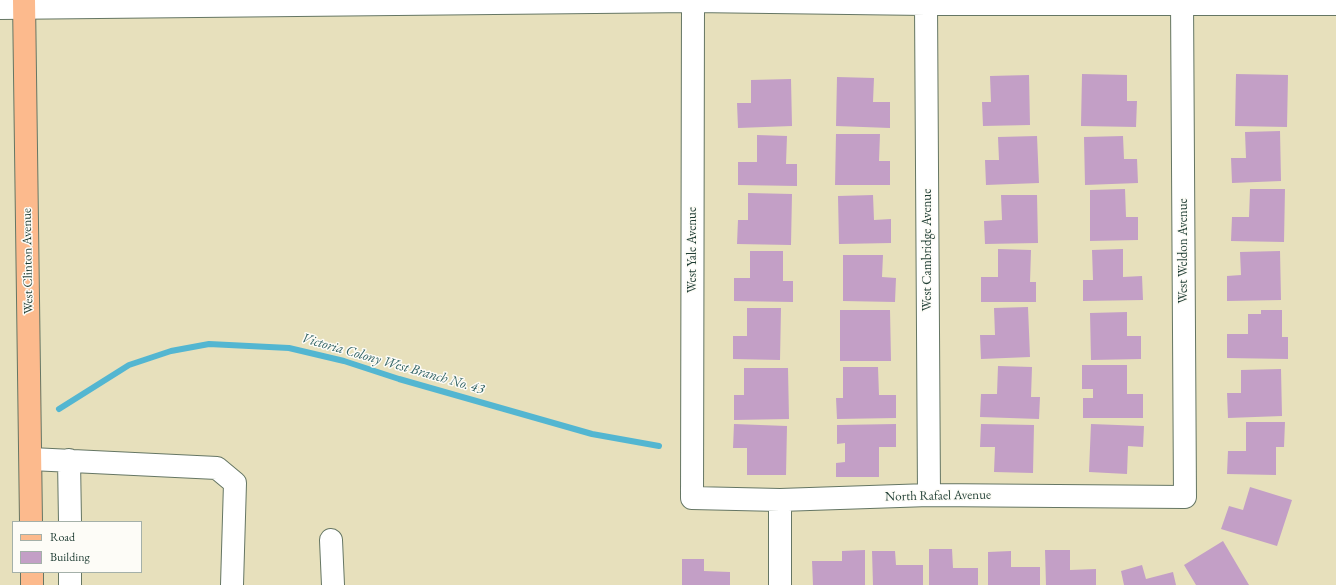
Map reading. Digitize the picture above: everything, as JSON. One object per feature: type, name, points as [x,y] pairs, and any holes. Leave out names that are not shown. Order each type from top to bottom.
[{"type":"main road","name":"West Clinton Avenue","points":[[24,4],[31,521]]},
{"type":"main road","points":[[32,573],[32,585]]},
{"type":"street","points":[[0,8],[24,4],[693,1],[926,4],[1059,2],[1336,4]]},
{"type":"street","name":"West Yale Avenue","points":[[692,498],[693,1]]},
{"type":"street","name":"West Weldon Avenue","points":[[1182,2],[1185,497]]},
{"type":"street","name":"West Cambridge Avenue","points":[[926,4],[929,495]]},
{"type":"street","points":[[31,459],[217,468],[235,483],[232,585]]},
{"type":"street","points":[[69,460],[70,521]]},
{"type":"street","name":"North Rafael Avenue","points":[[692,498],[780,500],[929,495],[1185,497]]},
{"type":"street","points":[[780,500],[780,585]]},
{"type":"street","points":[[331,540],[334,585]]},
{"type":"street","points":[[70,573],[70,585]]},
{"type":"building","points":[[1082,74],[1127,75],[1127,101],[1137,101],[1136,127],[1081,126]]},
{"type":"building","points":[[1236,74],[1288,75],[1287,127],[1235,126]]},
{"type":"building","points":[[1029,75],[1030,125],[983,126],[982,102],[991,102],[990,76]]},
{"type":"building","points":[[837,77],[874,78],[873,102],[890,102],[890,128],[836,126]]},
{"type":"building","points":[[791,79],[792,126],[738,128],[737,103],[751,103],[751,80]]},
{"type":"building","points":[[1280,131],[1281,181],[1232,183],[1231,158],[1246,158],[1245,132]]},
{"type":"building","points":[[836,134],[880,134],[879,161],[890,161],[890,185],[835,185]]},
{"type":"building","points":[[757,135],[787,136],[786,164],[797,164],[797,186],[738,185],[738,162],[757,162]]},
{"type":"building","points":[[1037,136],[1039,183],[986,185],[985,160],[999,160],[998,137]]},
{"type":"building","points":[[1123,136],[1124,159],[1137,159],[1138,183],[1085,185],[1084,137]]},
{"type":"building","points":[[1125,189],[1126,217],[1138,217],[1138,240],[1090,241],[1090,190]]},
{"type":"building","points":[[1250,189],[1285,189],[1284,242],[1231,241],[1232,217],[1249,217]]},
{"type":"building","points":[[748,193],[792,194],[791,245],[737,244],[738,220],[748,220]]},
{"type":"building","points":[[873,195],[874,220],[891,219],[891,243],[839,244],[838,196]]},
{"type":"building","points":[[1001,195],[1037,195],[1038,243],[985,244],[984,221],[1002,220]]},
{"type":"building","points":[[998,249],[1031,250],[1030,282],[1036,282],[1036,302],[981,302],[981,277],[998,277]]},
{"type":"building","points":[[1123,249],[1123,277],[1142,276],[1143,300],[1083,301],[1083,280],[1093,280],[1092,250]]},
{"type":"building","points":[[750,251],[783,251],[783,281],[793,281],[793,302],[734,301],[734,278],[750,278]]},
{"type":"building","points":[[1280,251],[1281,300],[1227,301],[1227,276],[1241,275],[1240,252]]},
{"type":"building","points":[[843,255],[883,255],[882,277],[896,278],[895,302],[843,301]]},
{"type":"building","points":[[1028,307],[1030,357],[981,359],[980,335],[995,335],[994,308]]},
{"type":"building","points":[[747,308],[781,308],[780,360],[733,359],[733,336],[747,336]]},
{"type":"building","points":[[840,310],[890,310],[891,361],[840,361]]},
{"type":"building","points":[[1261,310],[1282,310],[1282,337],[1288,337],[1288,359],[1227,358],[1227,334],[1248,334],[1248,314],[1261,314]]},
{"type":"building","points":[[1127,312],[1127,336],[1141,336],[1141,359],[1091,360],[1090,313]]},
{"type":"building","points":[[1082,365],[1127,365],[1127,394],[1143,394],[1143,418],[1083,418],[1083,398],[1093,398],[1093,389],[1082,389]]},
{"type":"building","points":[[998,366],[1032,367],[1031,397],[1040,397],[1039,419],[980,417],[981,394],[997,394]]},
{"type":"building","points":[[843,367],[878,367],[879,395],[896,395],[896,418],[837,419],[836,398],[843,398]]},
{"type":"building","points":[[744,368],[788,368],[789,419],[734,420],[734,395],[744,395]]},
{"type":"building","points":[[1281,369],[1282,416],[1228,418],[1227,393],[1241,393],[1241,370]]},
{"type":"building","points":[[1246,422],[1285,422],[1284,447],[1276,447],[1276,475],[1227,474],[1228,451],[1246,451]]},
{"type":"building","points":[[734,424],[787,426],[786,475],[747,475],[747,448],[733,448]]},
{"type":"building","points":[[896,424],[896,447],[879,447],[879,477],[836,477],[836,463],[845,462],[845,443],[837,444],[837,425]]},
{"type":"building","points":[[981,424],[1034,425],[1033,473],[994,472],[995,447],[980,447]]},
{"type":"building","points":[[1091,424],[1144,426],[1143,447],[1128,446],[1127,474],[1089,472]]},
{"type":"building","points":[[1250,487],[1292,500],[1277,546],[1221,529],[1229,506],[1243,510]]},
{"type":"building","points":[[1223,541],[1249,585],[1196,585],[1184,565]]},
{"type":"building","points":[[929,549],[952,549],[953,568],[978,568],[978,585],[929,585]]},
{"type":"building","points":[[865,550],[865,585],[813,585],[812,561],[842,561],[842,551]]},
{"type":"building","points":[[1045,550],[1070,550],[1070,570],[1096,569],[1096,585],[1046,585]]},
{"type":"building","points":[[872,551],[895,551],[896,565],[923,565],[923,585],[873,585]]},
{"type":"building","points":[[1011,551],[1011,567],[1040,567],[1040,585],[988,585],[988,552]]},
{"type":"building","points":[[682,559],[704,559],[704,571],[730,572],[730,585],[682,585]]},
{"type":"building","points":[[1142,565],[1146,579],[1173,572],[1176,585],[1124,585],[1121,571]]},
{"type":"waterway","name":"Victoria Colony West Branch No. 43","points":[[59,409],[129,365],[171,351],[209,344],[289,348],[344,361],[399,379],[592,434],[659,446]]}]
